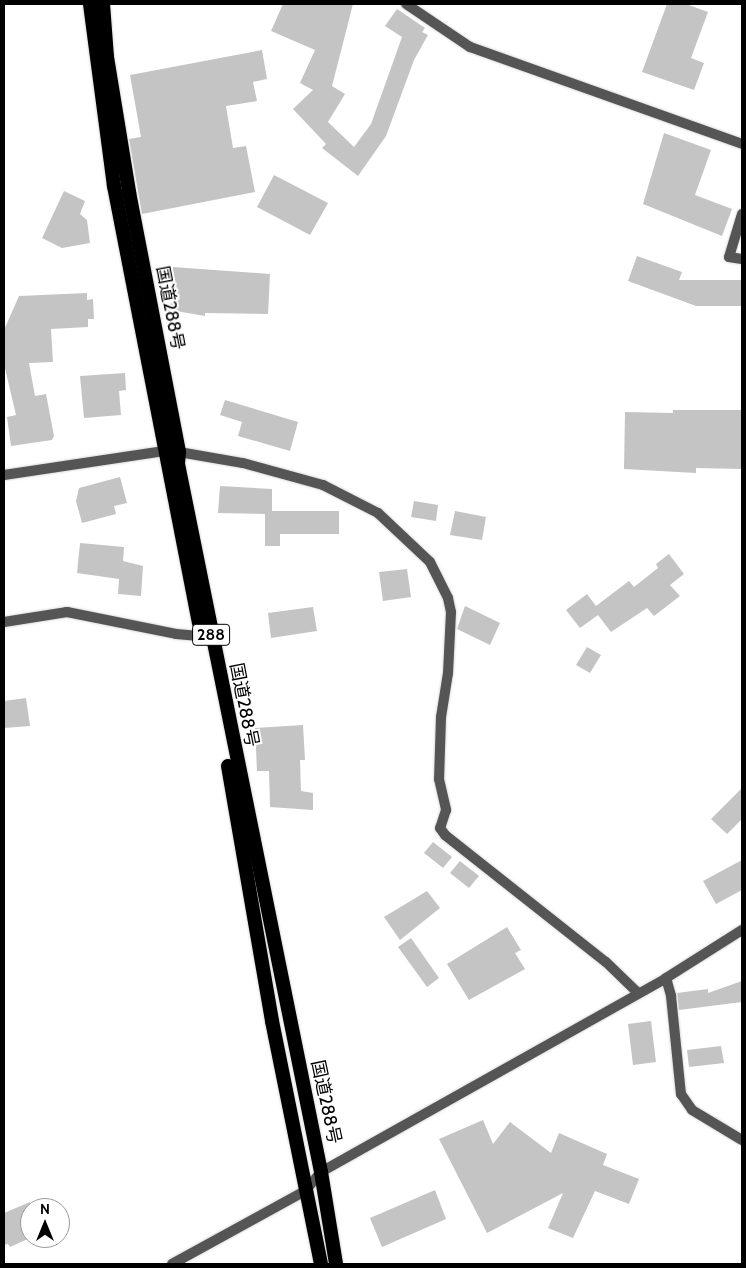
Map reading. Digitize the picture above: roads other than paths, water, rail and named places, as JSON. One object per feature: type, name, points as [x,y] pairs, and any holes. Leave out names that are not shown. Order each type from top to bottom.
[{"type":"highway","name":"国道288号","points":[[90,4],[114,186],[164,451],[207,637],[322,1172],[336,1264]]},
{"type":"highway","name":"国道288号","points":[[103,4],[107,57],[129,192],[179,452],[178,464],[207,637],[305,1191],[321,1264]]},
{"type":"street","points":[[406,4],[470,47],[742,144]]},
{"type":"street","points":[[742,214],[729,257],[742,259]]},
{"type":"street","points":[[4,476],[164,451]]},
{"type":"street","points":[[179,452],[243,463],[324,484],[378,513],[430,562],[448,598],[451,612],[449,664],[441,717],[439,779],[446,810],[440,828],[445,835],[606,962],[637,992]]},
{"type":"street","points":[[4,622],[67,612],[207,637]]},
{"type":"street","points":[[172,1264],[305,1191],[322,1172],[637,992],[666,978],[742,930]]},
{"type":"street","points":[[666,978],[671,996],[681,1094],[692,1110],[742,1140]]}]
